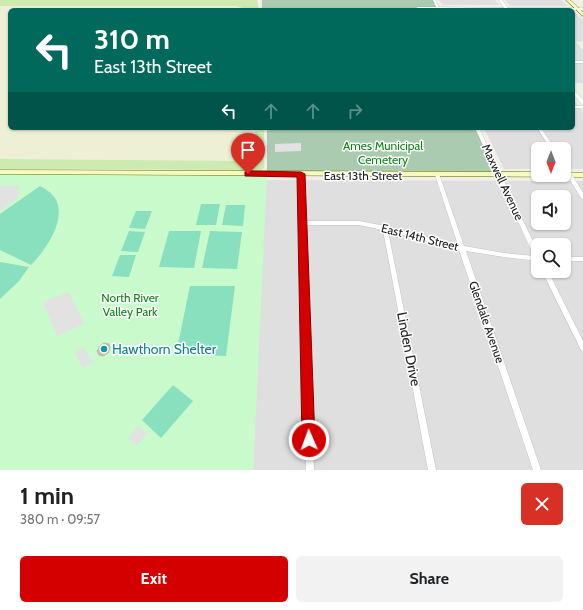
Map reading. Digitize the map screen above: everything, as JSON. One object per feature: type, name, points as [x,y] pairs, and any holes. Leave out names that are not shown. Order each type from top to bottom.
[{"type":"main road","points":[[568,0],[583,15]]},
{"type":"main road","name":"East 13th Street","points":[[0,172],[531,175]]},
{"type":"main road","name":"East 13th Street","points":[[571,175],[583,175]]},
{"type":"street","points":[[434,0],[438,8]]},
{"type":"street","points":[[500,0],[506,8]]},
{"type":"street","points":[[577,9],[583,9]]},
{"type":"street","points":[[575,93],[583,103]]},
{"type":"street","name":"Maxwell Avenue","points":[[478,130],[531,243]]},
{"type":"street","points":[[540,130],[548,142]]},
{"type":"street","points":[[301,174],[310,470]]},
{"type":"street","name":"Glendale Avenue","points":[[438,175],[537,470]]},
{"type":"street","points":[[571,177],[583,197]]},
{"type":"street","name":"East 14th Street","points":[[302,223],[359,223],[385,228],[462,248],[504,255],[531,257]]},
{"type":"street","name":"Linden Drive","points":[[385,228],[432,470]]},
{"type":"street","points":[[571,259],[583,258]]},
{"type":"street","points":[[548,278],[583,348]]},
{"type":"shaded area","points":[[439,0],[495,0],[499,5],[443,5]]},
{"type":"shaded area","points":[[505,0],[561,0],[568,6],[510,6]]},
{"type":"shaded area","points":[[575,13],[583,20],[583,41],[576,42],[583,50],[583,83],[575,83]]},
{"type":"shaded area","points":[[575,102],[583,112],[583,169],[571,169],[571,142],[531,142],[531,169],[504,169],[485,130],[575,130]]},
{"type":"shaded area","points":[[301,143],[301,151],[275,152],[275,144]]},
{"type":"shaded area","points":[[266,180],[583,181],[583,470],[253,470]]},
{"type":"shaded area","points":[[0,186],[20,186],[17,192],[19,194],[17,198],[0,211]]},
{"type":"shaded area","points":[[69,292],[84,324],[57,336],[43,302]]},
{"type":"shaded area","points":[[84,347],[93,362],[83,368],[75,353]]},
{"type":"shaded area","points":[[138,426],[147,433],[137,446],[128,438]]},
{"type":"green space","points":[[0,0],[257,0],[259,8],[242,8],[236,6],[0,6]]},
{"type":"green space","points":[[262,0],[434,0],[438,8],[418,8],[262,8]]},
{"type":"green space","points":[[0,6],[236,6],[242,8],[8,8],[8,130],[255,130],[253,161],[0,159]]},
{"type":"green space","points":[[255,130],[264,130],[264,168],[261,170],[0,169],[0,159],[253,161]]},
{"type":"green space","name":"Ames Municipal Cemetery","points":[[267,130],[478,130],[500,175],[267,174]]},
{"type":"green space","name":"North River Valley Park","points":[[0,172],[267,174],[253,470],[0,470]]},
{"type":"green space","points":[[40,186],[50,192],[55,198],[59,215],[57,225],[48,243],[31,265],[0,250],[0,214]]},
{"type":"green space","points":[[201,204],[220,204],[216,225],[196,225]]},
{"type":"green space","points":[[226,205],[245,205],[243,226],[222,225]]},
{"type":"green space","points":[[136,211],[152,211],[145,229],[129,228]]},
{"type":"green space","points":[[129,231],[145,232],[138,252],[121,251]]},
{"type":"green space","points":[[169,231],[201,231],[194,268],[159,267]]},
{"type":"green space","points":[[210,231],[242,232],[237,269],[202,268]]},
{"type":"green space","points":[[120,255],[136,255],[129,277],[112,276]]},
{"type":"green space","points":[[0,262],[29,267],[19,281],[0,299]]},
{"type":"green space","points":[[190,286],[235,286],[226,356],[176,354]]},
{"type":"green space","points":[[173,385],[193,401],[161,438],[142,420]]},
{"type":"building","name":"Hawthorn Shelter","points":[[104,343],[109,344],[110,348],[108,353],[103,356],[99,355],[97,351]]},
{"type":"place","name":"Hawthorn Shelter","points":[[104,349]]},
{"type":"route","points":[[248,174],[301,174],[309,440]]}]
